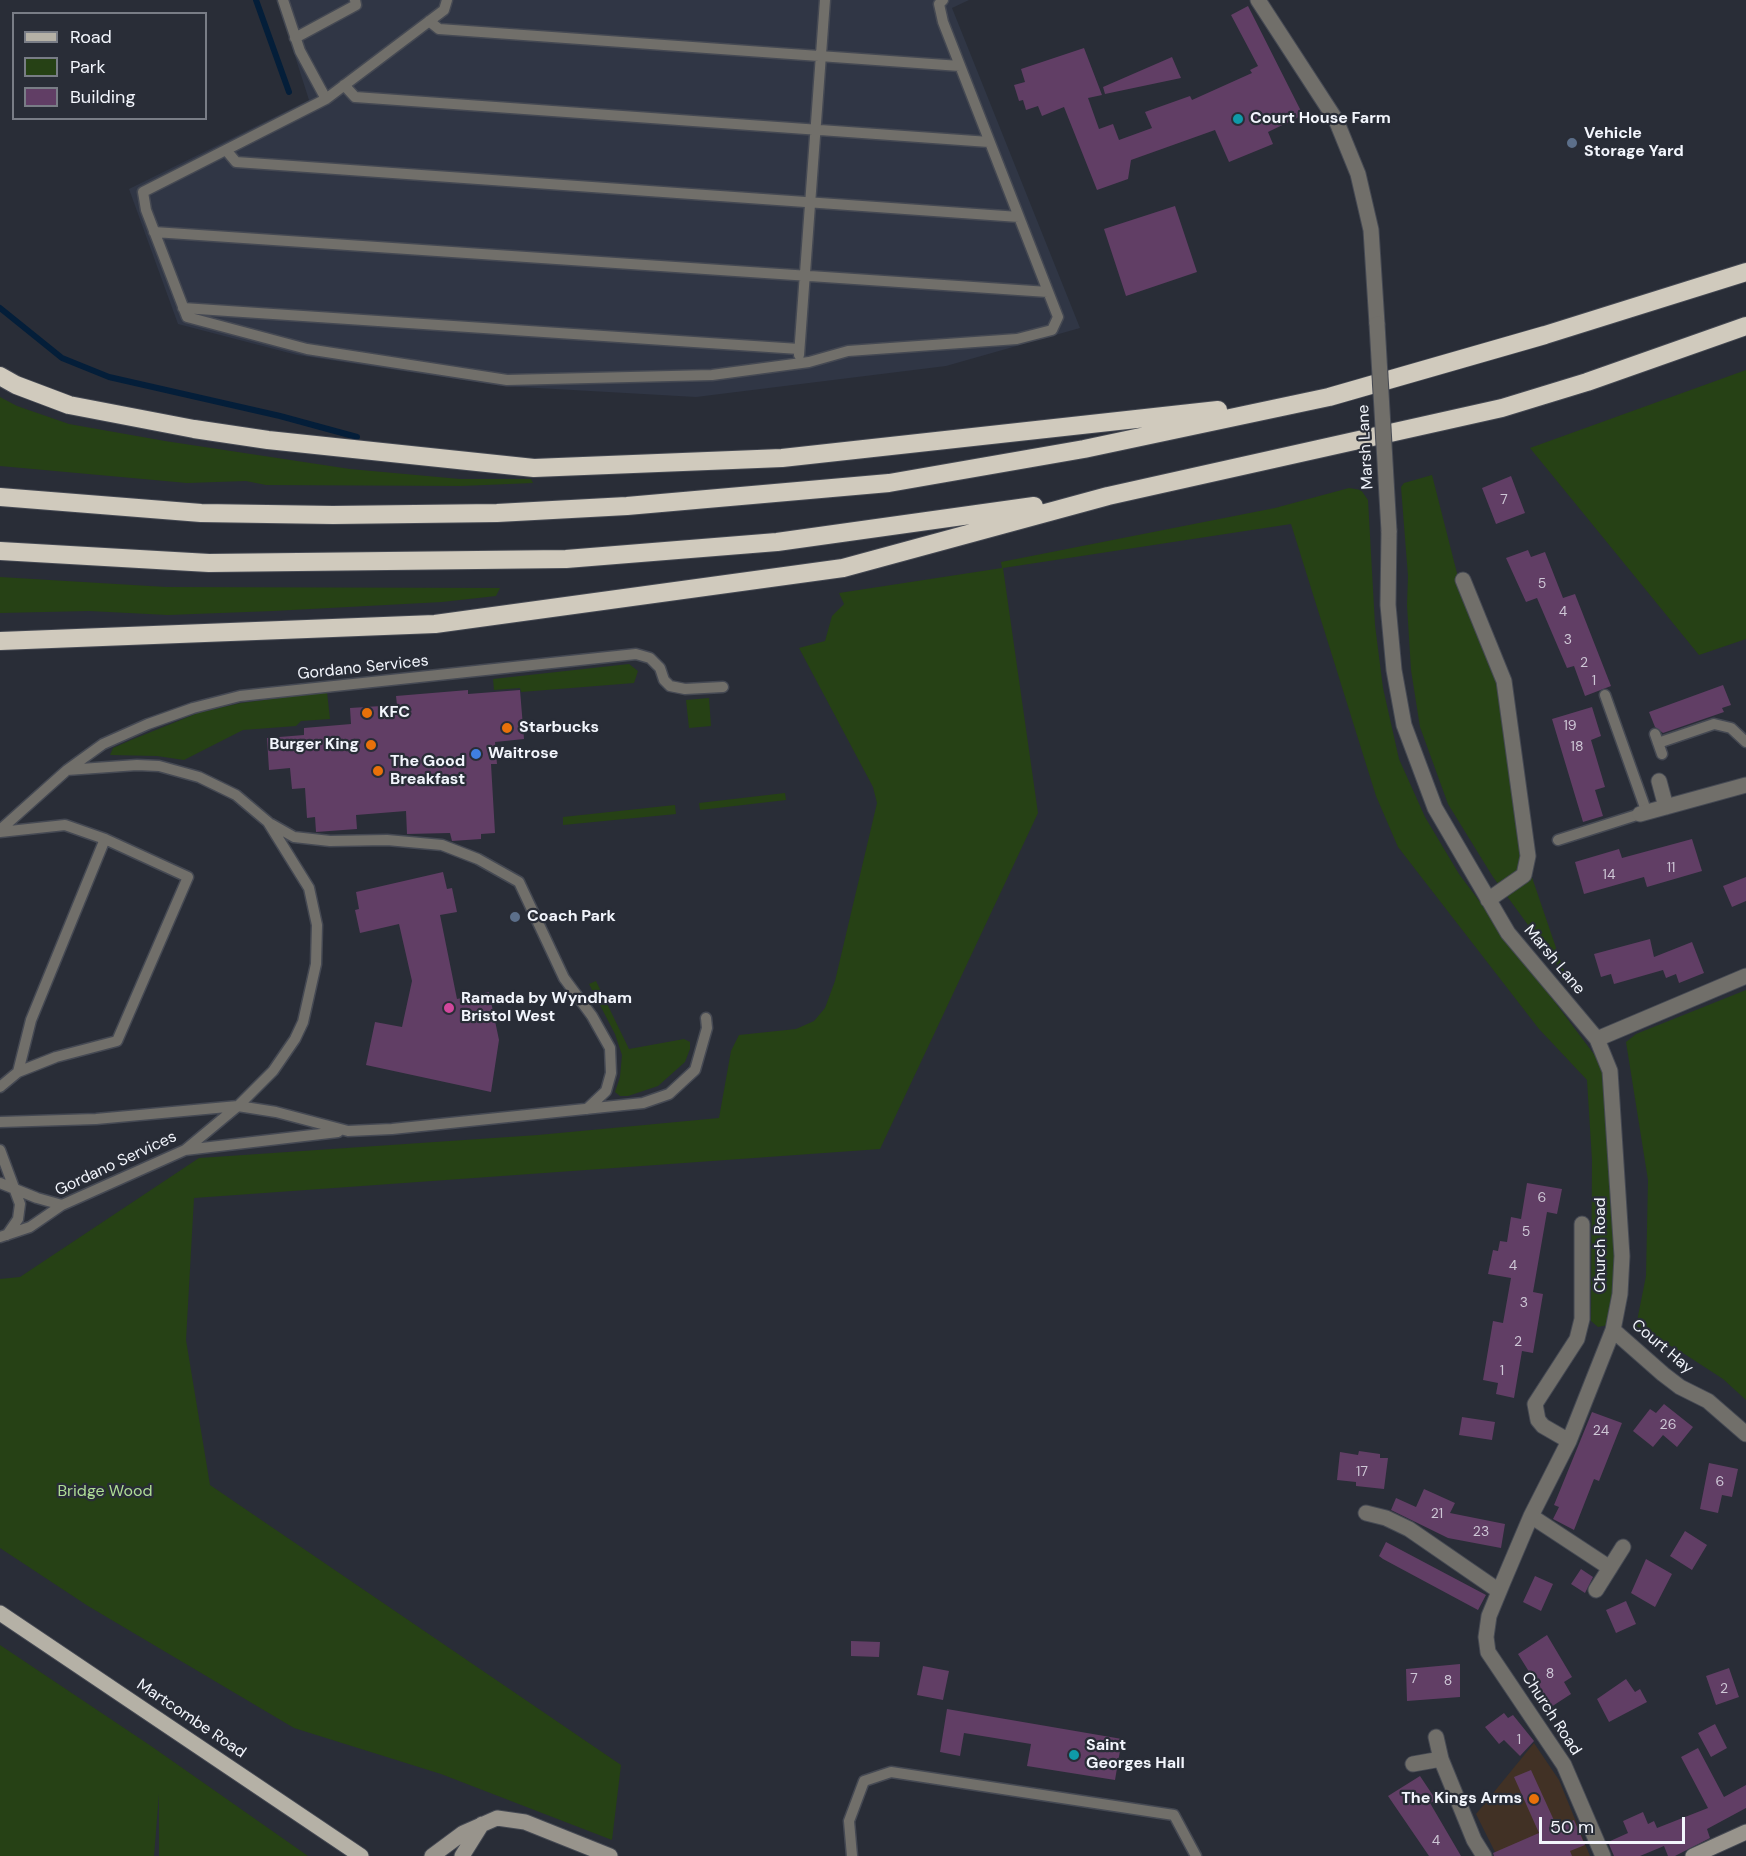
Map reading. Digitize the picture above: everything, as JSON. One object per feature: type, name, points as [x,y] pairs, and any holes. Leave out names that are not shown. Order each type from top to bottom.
[{"type":"highway","points":[[0,497],[201,513],[311,515],[497,513],[627,506],[889,483],[1084,449],[1329,397],[1545,335],[1746,273]]},
{"type":"highway","points":[[0,641],[447,622],[843,568],[1107,496],[1502,408],[1587,382],[1746,326]]},
{"type":"highway","points":[[0,376],[16,385],[69,405],[194,429],[268,440],[534,468],[782,458],[1329,397]]},
{"type":"highway","points":[[0,551],[209,563],[566,559],[777,542],[1107,496]]},
{"type":"main road","name":"Martcombe Road","points":[[0,1613],[361,1856]]},
{"type":"street","name":"Marsh Lane","points":[[1258,0],[1335,120],[1358,174],[1371,230],[1389,531],[1388,604],[1394,670],[1404,724],[1435,808],[1508,933],[1597,1039]]},
{"type":"street","points":[[1463,580],[1504,681],[1528,856],[1524,875],[1488,900]]},
{"type":"street","points":[[1659,781],[1666,807]]},
{"type":"street","points":[[1643,813],[1746,785]]},
{"type":"street","points":[[1597,1039],[1746,976]]},
{"type":"street","name":"Church Road","points":[[1597,1039],[1610,1071],[1618,1154],[1622,1256],[1620,1294],[1613,1330],[1569,1441],[1531,1516],[1499,1591],[1489,1616],[1486,1637],[1488,1652],[1564,1765],[1603,1856]]},
{"type":"street","points":[[1566,1237],[1582,1231],[1582,1319],[1577,1339],[1535,1404],[1538,1420],[1543,1426],[1569,1441]]},
{"type":"street","name":"Court Hay","points":[[1613,1330],[1663,1374],[1680,1387],[1708,1401],[1746,1434]]},
{"type":"street","points":[[1366,1513],[1386,1518],[1409,1529],[1499,1591]]},
{"type":"street","points":[[1531,1516],[1610,1568]]},
{"type":"street","points":[[1596,1590],[1623,1546]]},
{"type":"street","points":[[1437,1737],[1441,1759],[1474,1840],[1484,1856]]},
{"type":"street","points":[[1413,1764],[1441,1759]]},
{"type":"street","points":[[432,1856],[463,1833],[497,1818],[525,1821],[610,1856]]},
{"type":"street","points":[[462,1856],[482,1824]]},
{"type":"street","points":[[1693,1856],[1746,1832]]},
{"type":"lane","points":[[283,0],[296,38],[326,99]]},
{"type":"lane","points":[[296,38],[356,5],[355,0]]},
{"type":"lane","points":[[447,0],[444,10],[326,99],[143,192],[146,210],[187,317],[307,350],[507,380],[712,375],[809,362],[848,351],[1017,339],[1052,330],[1058,317],[943,22],[939,3],[942,0]]},
{"type":"lane","points":[[798,362],[825,0]]},
{"type":"lane","points":[[429,21],[439,29],[821,54],[960,66]]},
{"type":"lane","points":[[344,85],[355,97],[989,142]]},
{"type":"lane","points":[[226,150],[236,162],[1019,217]]},
{"type":"lane","points":[[154,232],[1048,292]]},
{"type":"lane","points":[[183,308],[799,349]]},
{"type":"lane","name":"Gordano Services","points":[[0,831],[67,770],[103,744],[148,724],[193,708],[240,696],[636,654],[650,658],[660,668],[664,680],[670,686],[685,689],[723,687]]},
{"type":"lane","points":[[1558,840],[1643,813],[1605,695]]},
{"type":"lane","points":[[1658,744],[1714,724],[1731,728],[1746,742]]},
{"type":"lane","name":"Gordano Services","points":[[4,1236],[30,1227],[62,1205],[185,1150],[238,1106],[273,1071],[295,1040],[310,996],[316,964],[317,925],[309,888],[268,822],[236,795],[199,777],[159,766],[67,770]]},
{"type":"lane","points":[[268,822],[294,837],[318,840],[387,840],[442,845],[478,859],[519,882],[564,978],[592,1016],[610,1048],[611,1073],[606,1091],[587,1109]]},
{"type":"lane","points":[[0,831],[65,825],[105,839],[188,877],[117,1041],[56,1057],[18,1072],[0,1087]]},
{"type":"lane","points":[[18,1072],[31,1020],[105,839]]},
{"type":"lane","name":"Gordano Services","points":[[0,1122],[96,1119],[238,1106],[276,1112],[348,1131],[643,1103],[669,1094],[695,1070],[707,1028],[706,1018]]},
{"type":"lane","points":[[185,1150],[348,1131]]},
{"type":"lane","points":[[0,1150],[20,1204],[18,1219],[4,1236]]},
{"type":"lane","points":[[0,1183],[62,1205]]},
{"type":"lane","points":[[852,1856],[849,1821],[864,1781],[891,1772],[1174,1815],[1196,1856]]},
{"type":"shaded area","points":[[277,0],[969,0],[952,8],[1080,328],[946,366],[696,397],[502,386],[297,355],[178,324],[129,189],[309,100]]},
{"type":"shaded area","points":[[1534,1743],[1559,1780],[1590,1856],[1497,1856],[1476,1814]]},
{"type":"green space","points":[[1746,370],[1746,639],[1699,655],[1530,448]]},
{"type":"green space","points":[[0,397],[17,406],[69,424],[165,441],[350,469],[460,479],[531,479],[533,483],[461,486],[266,485],[246,481],[187,483],[0,466]]},
{"type":"green space","points":[[1432,475],[1459,581],[1500,683],[1524,854],[1566,977],[1493,877],[1448,804],[1420,727],[1411,670],[1407,605],[1408,576],[1401,487],[1404,483]]},
{"type":"green space","name":"Bridge Wood","points":[[1349,488],[1361,490],[1368,500],[1375,625],[1383,688],[1399,759],[1425,817],[1459,874],[1596,1057],[1605,1078],[1616,1255],[1613,1301],[1608,1325],[1598,1327],[1591,1321],[1592,1160],[1587,1080],[1539,1029],[1398,847],[1376,796],[1291,524],[1003,568],[1038,813],[880,1149],[194,1198],[186,1340],[210,1485],[621,1765],[612,1840],[441,1774],[294,1728],[88,1606],[0,1548],[0,1279],[20,1277],[199,1158],[538,1135],[719,1118],[731,1051],[739,1035],[796,1029],[814,1021],[825,1008],[835,981],[877,803],[873,787],[799,648],[825,641],[832,616],[844,604],[839,593],[1002,568],[1001,562],[1275,508]]},
{"type":"green space","points":[[0,577],[166,587],[500,588],[496,596],[442,602],[273,611],[168,615],[89,611],[0,613]]},
{"type":"green space","points":[[629,664],[638,671],[634,683],[521,692],[520,688],[494,690],[493,679]]},
{"type":"green space","points":[[327,692],[330,719],[301,721],[296,726],[243,730],[184,760],[157,756],[110,755],[113,748],[198,713],[241,703]]},
{"type":"green space","points":[[709,698],[711,726],[689,728],[686,700]]},
{"type":"green space","points":[[785,793],[786,800],[700,810],[699,803]]},
{"type":"green space","points":[[675,805],[676,814],[563,825],[563,817]]},
{"type":"green space","points":[[596,981],[629,1049],[684,1039],[690,1042],[685,1062],[658,1086],[628,1096],[620,1096],[615,1092],[620,1077],[622,1055],[615,1034],[589,984]]},
{"type":"green space","points":[[1746,990],[1746,1400],[1723,1379],[1636,1326],[1646,1276],[1648,1180],[1626,1042],[1636,1034]]},
{"type":"green space","points":[[0,1645],[151,1746],[308,1856],[159,1856],[159,1794],[154,1856],[0,1856]]},
{"type":"building","points":[[1248,6],[1303,115],[1268,132],[1273,144],[1229,162],[1215,130],[1131,160],[1128,179],[1097,190],[1064,107],[1042,116],[1038,106],[1026,110],[1023,100],[1019,101],[1014,85],[1025,82],[1021,69],[1084,48],[1102,95],[1088,98],[1099,129],[1113,124],[1119,140],[1152,128],[1145,112],[1190,96],[1192,100],[1252,73],[1250,70],[1258,66],[1231,15]]},
{"type":"building","points":[[1172,57],[1181,78],[1105,94],[1103,87]]},
{"type":"building","points":[[1175,206],[1197,272],[1126,296],[1104,229]]},
{"type":"building","points":[[1511,476],[1525,513],[1496,524],[1482,488]]},
{"type":"building","points":[[1528,550],[1531,557],[1545,552],[1563,598],[1575,594],[1611,686],[1585,696],[1574,666],[1567,668],[1537,598],[1526,602],[1506,558]]},
{"type":"building","points":[[1723,685],[1731,705],[1722,708],[1724,712],[1663,733],[1655,727],[1649,712]]},
{"type":"building","points":[[468,690],[468,694],[520,690],[524,739],[495,742],[497,764],[491,764],[495,833],[481,834],[481,839],[452,841],[450,833],[407,834],[406,811],[356,815],[357,829],[316,832],[315,817],[307,818],[305,788],[292,789],[290,768],[269,770],[267,738],[304,735],[304,728],[351,724],[350,708],[397,705],[396,696]]},
{"type":"building","points":[[1592,707],[1601,736],[1591,740],[1605,787],[1595,790],[1603,816],[1583,822],[1552,719]]},
{"type":"building","points":[[1692,839],[1702,871],[1647,887],[1644,877],[1584,894],[1575,862],[1619,849],[1622,858]]},
{"type":"building","name":"Ramada by Wyndham Bristol West","points":[[443,872],[447,889],[452,888],[457,912],[440,915],[457,999],[489,992],[499,1040],[491,1092],[366,1065],[375,1022],[402,1027],[412,981],[399,924],[360,933],[355,910],[359,909],[356,892]]},
{"type":"building","points":[[1746,877],[1746,901],[1732,907],[1723,886]]},
{"type":"building","points":[[1650,939],[1654,957],[1692,942],[1704,973],[1679,983],[1676,974],[1666,978],[1663,970],[1614,984],[1611,974],[1601,977],[1594,954]]},
{"type":"building","points":[[1527,1183],[1562,1189],[1557,1214],[1547,1212],[1533,1292],[1543,1294],[1533,1353],[1522,1351],[1514,1398],[1496,1394],[1498,1383],[1483,1380],[1493,1321],[1503,1323],[1511,1278],[1488,1274],[1493,1250],[1498,1251],[1500,1241],[1507,1242],[1511,1217],[1521,1219]]},
{"type":"building","points":[[1664,1404],[1693,1427],[1677,1447],[1663,1435],[1653,1447],[1633,1431],[1650,1409],[1656,1413]]},
{"type":"building","points":[[1592,1412],[1622,1423],[1599,1481],[1594,1479],[1574,1530],[1553,1519],[1559,1507],[1554,1505]]},
{"type":"building","points":[[1462,1417],[1495,1422],[1492,1440],[1459,1435]]},
{"type":"building","points":[[1359,1451],[1380,1454],[1380,1458],[1388,1458],[1384,1489],[1356,1486],[1356,1482],[1337,1480],[1340,1452],[1358,1455]]},
{"type":"building","points":[[1709,1463],[1738,1469],[1732,1497],[1722,1495],[1718,1513],[1700,1509]]},
{"type":"building","points":[[1424,1489],[1455,1503],[1450,1513],[1505,1524],[1501,1548],[1448,1538],[1391,1510],[1396,1498],[1416,1507]]},
{"type":"building","points":[[1685,1531],[1707,1545],[1692,1570],[1670,1556]]},
{"type":"building","points":[[1386,1542],[1486,1595],[1478,1610],[1383,1559],[1379,1556]]},
{"type":"building","points":[[1646,1559],[1672,1574],[1655,1607],[1631,1593]]},
{"type":"building","points":[[1581,1569],[1593,1577],[1585,1593],[1571,1584]]},
{"type":"building","points":[[1535,1576],[1553,1584],[1541,1611],[1523,1602]]},
{"type":"building","points":[[1626,1601],[1636,1624],[1616,1633],[1606,1610]]},
{"type":"building","points":[[1547,1635],[1572,1677],[1564,1682],[1571,1694],[1551,1707],[1518,1654]]},
{"type":"building","points":[[851,1641],[880,1642],[879,1657],[851,1656]]},
{"type":"building","points":[[1460,1664],[1460,1697],[1407,1701],[1406,1669]]},
{"type":"building","points":[[923,1666],[949,1671],[943,1700],[917,1695]]},
{"type":"building","points":[[1729,1668],[1739,1697],[1716,1705],[1706,1676]]},
{"type":"building","points":[[1626,1679],[1635,1692],[1640,1689],[1647,1702],[1609,1722],[1597,1699]]},
{"type":"building","name":"Saint Georges Hall","points":[[947,1709],[1122,1739],[1115,1780],[1027,1766],[1031,1744],[964,1733],[960,1756],[940,1752]]},
{"type":"building","points":[[1504,1713],[1508,1718],[1513,1715],[1534,1741],[1520,1756],[1504,1740],[1499,1744],[1485,1727]]},
{"type":"building","points":[[1715,1724],[1727,1748],[1711,1757],[1698,1733]]},
{"type":"building","points":[[1698,1748],[1724,1797],[1746,1785],[1746,1808],[1707,1829],[1710,1838],[1675,1856],[1668,1856],[1664,1846],[1640,1856],[1614,1856],[1608,1842],[1628,1833],[1623,1821],[1643,1812],[1648,1824],[1654,1821],[1657,1828],[1708,1808],[1681,1757]]},
{"type":"building","name":"The Kings Arms","points":[[1531,1770],[1557,1827],[1574,1820],[1585,1845],[1570,1851],[1572,1856],[1494,1856],[1493,1853],[1539,1833],[1514,1777]]},
{"type":"building","points":[[1420,1776],[1436,1800],[1430,1803],[1461,1856],[1429,1856],[1388,1796]]},
{"type":"waterway","points":[[256,0],[289,92]]},
{"type":"waterway","points":[[0,308],[62,358],[109,377],[280,416],[357,437]]},
{"type":"place","name":"Court House Farm","points":[[1238,119]]},
{"type":"place","name":"Vehicle Storage Yard","points":[[1572,143]]},
{"type":"place","name":"KFC","points":[[367,713]]},
{"type":"place","name":"Starbucks","points":[[507,728]]},
{"type":"place","name":"Burger King","points":[[371,745]]},
{"type":"place","name":"Waitrose","points":[[476,754]]},
{"type":"place","name":"The Good Breakfast","points":[[378,771]]},
{"type":"place","name":"Coach Park","points":[[515,917]]},
{"type":"place","name":"Ramada by Wyndham Bristol West","points":[[449,1008]]},
{"type":"place","name":"Saint Georges Hall","points":[[1074,1755]]},
{"type":"place","name":"The Kings Arms","points":[[1534,1799]]}]
